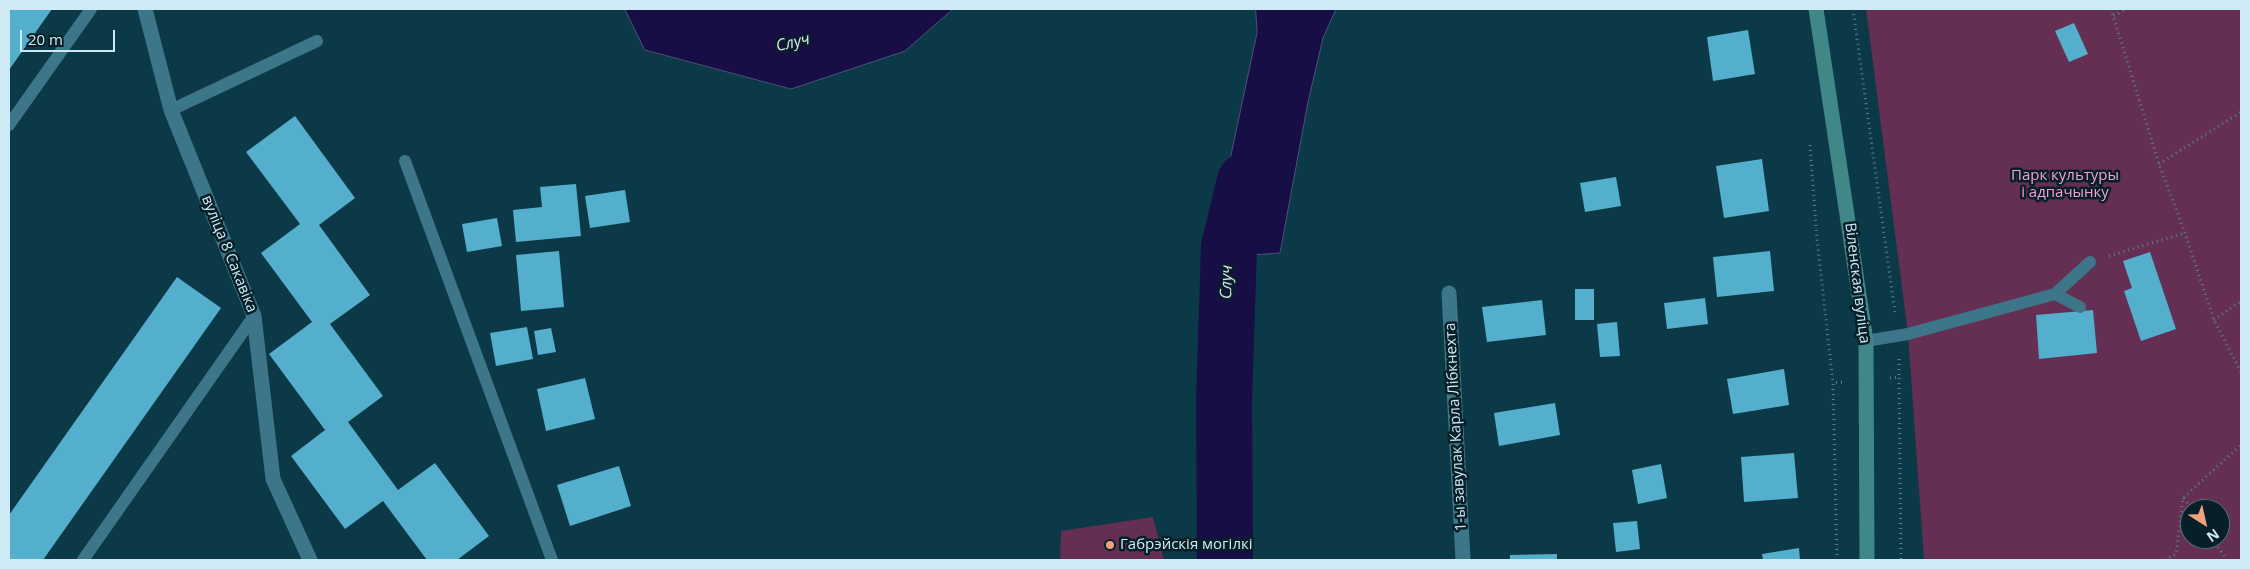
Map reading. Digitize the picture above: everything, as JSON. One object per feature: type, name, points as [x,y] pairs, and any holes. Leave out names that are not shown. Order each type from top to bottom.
[{"type":"main road","name":"Віленская вуліца","points":[[1816,9],[1866,341],[1868,560]]},
{"type":"street","name":"вуліца 8 Сакавіка","points":[[145,9],[171,110],[254,316],[273,479],[310,560]]},
{"type":"street","name":"1-ы завулак Карла Лібкнехта","points":[[1448,293],[1463,560]]},
{"type":"lane","points":[[9,125],[91,9]]},
{"type":"lane","points":[[171,110],[317,41]]},
{"type":"lane","points":[[405,162],[552,560]]},
{"type":"lane","points":[[1866,341],[1898,336],[2055,294],[2090,262]]},
{"type":"lane","points":[[2055,294],[2080,307]]},
{"type":"lane","points":[[83,560],[254,316]]},
{"type":"path","points":[[1853,9],[1898,336],[1899,377]]},
{"type":"path","points":[[2111,9],[2159,164],[2185,233],[2214,320],[2241,372]]},
{"type":"path","points":[[2114,16],[2126,9]]},
{"type":"path","points":[[2159,164],[2241,112]]},
{"type":"path","points":[[1810,141],[1817,239],[1833,383]]},
{"type":"path","points":[[2090,262],[2185,233]]},
{"type":"path","points":[[2214,320],[2241,301]]},
{"type":"path","points":[[2165,560],[2176,554],[2183,498],[2241,445]]},
{"type":"path","points":[[2219,549],[2227,560]]},
{"type":"green space","name":"Парк культуры і адпачынку","points":[[1866,9],[2241,9],[2241,560],[1924,560],[1908,334]]},
{"type":"green space","name":"Габрэйскія могілкі","points":[[1153,517],[1164,560],[1060,560],[1061,531]]},
{"type":"water","points":[[625,9],[953,9],[905,51],[791,89],[645,50]]},
{"type":"water","points":[[1256,9],[1336,9],[1323,38],[1308,102],[1280,253],[1209,258],[1257,33]]},
{"type":"building","points":[[9,9],[52,9],[9,70]]},
{"type":"building","points":[[2074,23],[2088,54],[2069,62],[2055,31]]},
{"type":"building","points":[[1748,30],[1755,74],[1713,81],[1707,37]]},
{"type":"building","points":[[295,116],[355,198],[319,225],[370,295],[330,324],[383,396],[348,422],[398,490],[435,463],[489,536],[457,560],[427,560],[383,501],[345,529],[291,456],[325,430],[269,354],[312,322],[261,253],[300,224],[246,152]]},
{"type":"building","points":[[1762,159],[1769,211],[1724,218],[1716,166]]},
{"type":"building","points":[[1616,177],[1621,206],[1585,212],[1580,183]]},
{"type":"building","points":[[576,184],[581,236],[516,242],[513,210],[542,207],[540,187]]},
{"type":"building","points":[[625,190],[630,222],[590,228],[585,196]]},
{"type":"building","points":[[497,218],[502,246],[467,252],[462,224]]},
{"type":"building","points":[[559,251],[564,307],[521,311],[516,255]]},
{"type":"building","points":[[1770,251],[1774,291],[1717,297],[1713,257]]},
{"type":"building","points":[[2150,252],[2176,329],[2141,341],[2124,291],[2132,288],[2123,261]]},
{"type":"building","points":[[177,277],[221,308],[43,560],[9,560],[9,515]]},
{"type":"building","points":[[1575,289],[1594,289],[1594,320],[1575,320]]},
{"type":"building","points":[[1705,298],[1708,324],[1667,329],[1664,303]]},
{"type":"building","points":[[1542,300],[1546,335],[1487,342],[1482,307]]},
{"type":"building","points":[[2093,310],[2097,353],[2039,359],[2036,315]]},
{"type":"building","points":[[1617,322],[1620,356],[1600,357],[1597,324]]},
{"type":"building","points":[[527,327],[533,359],[496,366],[490,333]]},
{"type":"building","points":[[551,328],[556,352],[538,355],[534,331]]},
{"type":"building","points":[[1784,369],[1789,405],[1733,414],[1727,379]]},
{"type":"building","points":[[585,378],[595,419],[546,431],[537,389]]},
{"type":"building","points":[[1555,403],[1560,435],[1499,446],[1494,413]]},
{"type":"building","points":[[1794,453],[1798,498],[1744,502],[1741,457]]},
{"type":"building","points":[[1661,464],[1667,498],[1638,504],[1632,470]]},
{"type":"building","points":[[619,466],[631,506],[570,526],[557,485]]},
{"type":"building","points":[[1637,521],[1640,549],[1616,552],[1613,523]]},
{"type":"building","points":[[1799,548],[1800,560],[1763,560],[1762,554]]},
{"type":"building","points":[[1557,554],[1557,560],[1510,560],[1510,555]]},
{"type":"waterway","name":"Случ","points":[[1225,560],[1224,400],[1229,247],[1245,181]]},
{"type":"place","name":"Габрэйскія могілкі","points":[[1110,545]]}]
